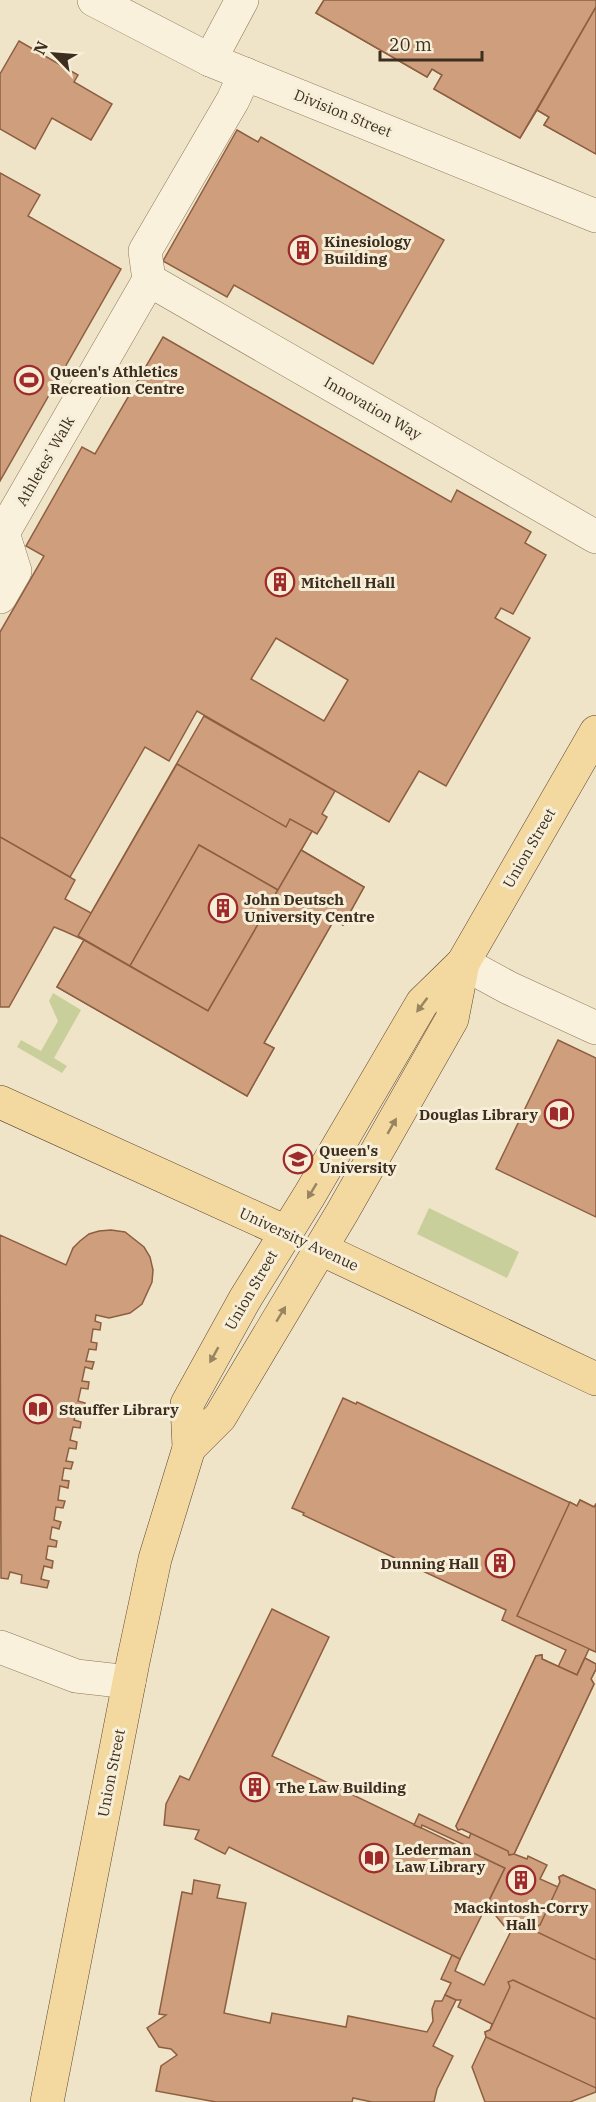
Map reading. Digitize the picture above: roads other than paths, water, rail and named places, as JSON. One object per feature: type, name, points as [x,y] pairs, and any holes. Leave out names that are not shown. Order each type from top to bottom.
[{"type":"main road","name":"Union Street","points":[[48,2102],[155,1559],[189,1448],[187,1404],[245,1299],[315,1186],[422,1003],[463,963],[596,732]]},
{"type":"main road","name":"Union Street","points":[[189,1448],[220,1417],[321,1249],[452,1019],[463,963]]},
{"type":"main road","name":"University Avenue","points":[[0,1102],[286,1232]]},
{"type":"main road","name":"University Avenue","points":[[321,1249],[596,1379]]},
{"type":"street","name":"Division Street","points":[[94,0],[210,60],[596,216]]},
{"type":"street","points":[[210,60],[242,0]]},
{"type":"street","points":[[149,280],[145,251],[233,100],[245,74]]},
{"type":"street","name":"Innovation Way","points":[[149,280],[596,537]]},
{"type":"street","name":"Athletes’ Walk","points":[[0,597],[15,572],[3,533],[149,280]]},
{"type":"street","points":[[463,963],[509,988],[596,1028]]},
{"type":"street","name":"University Avenue","points":[[286,1232],[321,1249]]},
{"type":"street","points":[[0,1647],[76,1676],[129,1682]]},
{"type":"place","name":"Kinesiology Building","points":[[303,250]]},
{"type":"place","name":"Queen's Athletics Recreation Centre","points":[[29,380]]},
{"type":"place","name":"Mitchell Hall","points":[[280,582]]},
{"type":"place","name":"John Deutsch University Centre","points":[[223,908]]},
{"type":"place","name":"Douglas Library","points":[[559,1114]]},
{"type":"place","name":"Queen's University","points":[[298,1159]]},
{"type":"place","name":"Stauffer Library","points":[[38,1409]]},
{"type":"place","name":"Dunning Hall","points":[[500,1563]]},
{"type":"place","name":"The Law Building","points":[[255,1787]]},
{"type":"place","name":"Lederman Law Library","points":[[374,1858]]},
{"type":"place","name":"Mackintosh-Corry Hall","points":[[521,1880]]}]
